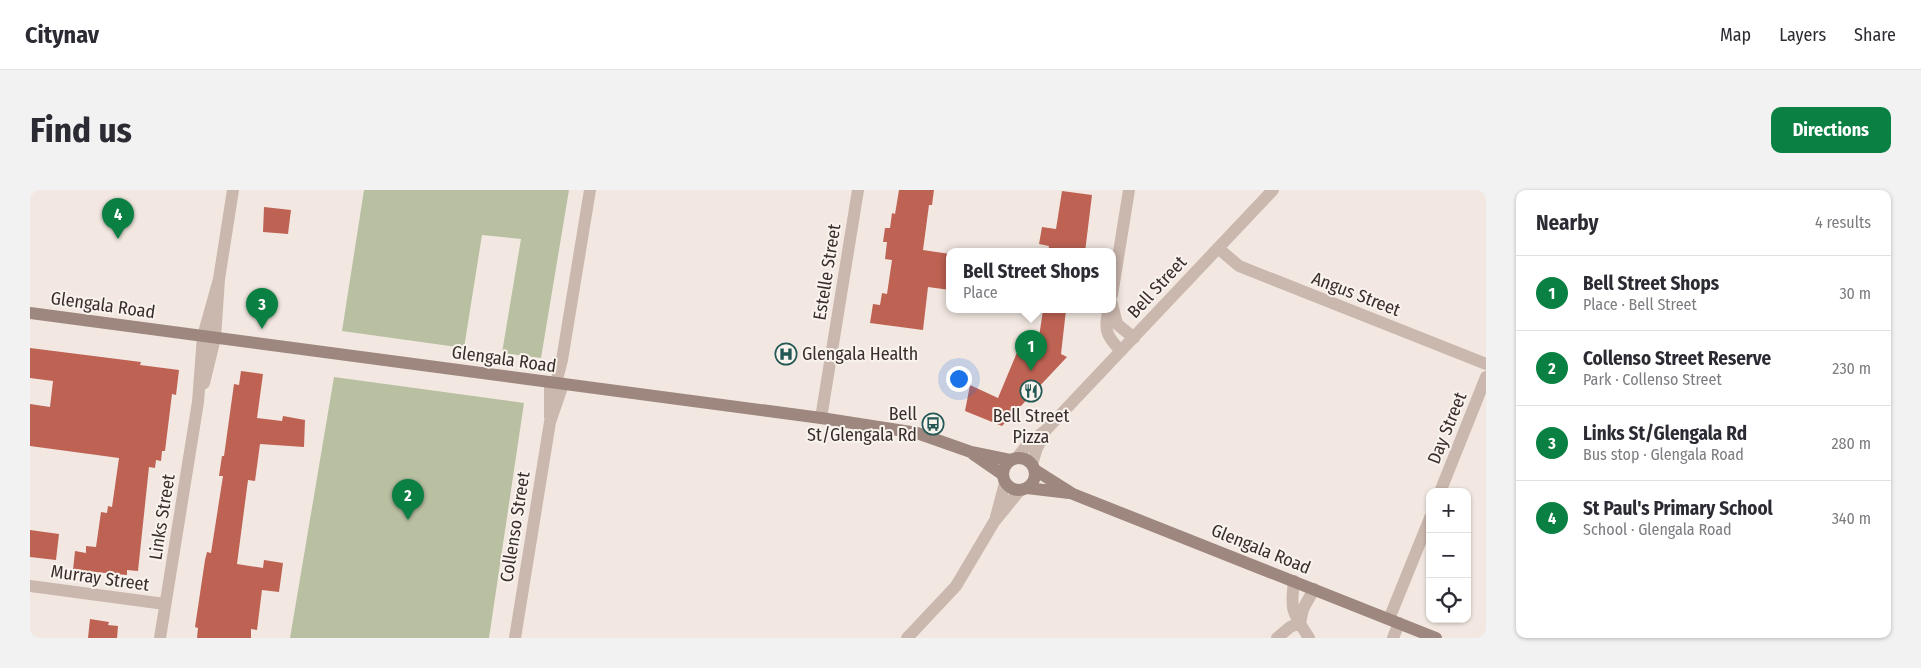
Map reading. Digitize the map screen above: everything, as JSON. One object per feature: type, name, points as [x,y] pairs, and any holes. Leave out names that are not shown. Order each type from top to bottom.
[{"type":"street","name":"Links Street","points":[[160,638],[234,190]]},
{"type":"street","name":"Collenso Street","points":[[515,638],[556,383],[562,360],[590,190]]},
{"type":"street","name":"Estelle Street","points":[[820,418],[858,190]]},
{"type":"street","points":[[1116,270],[1129,190]]},
{"type":"street","name":"Bell Street","points":[[1014,459],[1027,445],[1046,430],[1273,190]]},
{"type":"street","name":"Angus Street","points":[[1218,248],[1239,266],[1486,364]]},
{"type":"street","name":"Glengala Road","points":[[30,313],[820,418],[916,433],[971,452],[1014,459]]},
{"type":"street","points":[[1108,313],[1105,323],[1106,334],[1121,351]]},
{"type":"street","points":[[1114,313],[1117,324],[1134,338]]},
{"type":"street","name":"Day Street","points":[[1442,488],[1486,377]]},
{"type":"street","name":"Bell Street","points":[[1033,467],[1036,448],[1046,430]]},
{"type":"street","name":"Glengala Road","points":[[971,452],[1003,478]]},
{"type":"street","points":[[907,638],[956,586],[994,522],[1034,480],[1033,467],[1028,460],[1014,459],[1006,464],[994,522]]},
{"type":"street","name":"Glengala Road","points":[[1033,467],[1074,494],[1436,638]]},
{"type":"street","points":[[1003,478],[1011,489],[1024,489]]},
{"type":"street","name":"Glengala Road","points":[[1024,489],[1074,494]]},
{"type":"street","points":[[1393,638],[1394,621],[1426,529]]},
{"type":"street","points":[[1294,581],[1291,604],[1293,615],[1309,638]]},
{"type":"street","name":"Murray Street","points":[[30,586],[165,604]]},
{"type":"street","points":[[1300,623],[1303,609],[1314,589]]},
{"type":"street","points":[[1277,638],[1285,630],[1300,623]]},
{"type":"green space","points":[[364,190],[569,190],[541,358],[502,353],[521,239],[482,235],[464,348],[342,331]]},
{"type":"green space","points":[[334,377],[524,403],[489,638],[290,638]]},
{"type":"building","points":[[899,190],[934,190],[932,205],[929,205],[923,250],[946,253],[946,289],[928,287],[923,330],[870,323],[873,304],[880,305],[882,293],[887,294],[892,260],[885,259],[887,242],[883,242],[885,228],[890,228],[892,213],[895,214]]},
{"type":"building","points":[[1062,191],[1092,195],[1085,248],[1049,248],[1049,246],[1039,244],[1042,227],[1056,229]]},
{"type":"building","points":[[264,207],[291,210],[288,234],[263,232]]},
{"type":"building","points":[[1043,313],[1066,313],[1061,354],[1067,357],[1002,426],[965,411],[970,385],[998,398],[1023,338],[1038,344]]},
{"type":"building","points":[[30,348],[141,362],[140,365],[179,370],[176,395],[172,394],[165,451],[162,451],[161,461],[156,460],[155,468],[149,467],[138,571],[127,570],[127,575],[73,570],[75,551],[86,553],[86,546],[96,547],[101,512],[107,513],[108,506],[112,507],[119,458],[30,446],[30,404],[50,407],[53,381],[30,378]]},
{"type":"building","points":[[241,371],[263,374],[257,418],[282,421],[283,416],[305,420],[304,447],[260,444],[255,481],[248,480],[237,564],[263,568],[264,560],[283,563],[279,592],[262,590],[257,630],[251,629],[251,638],[197,638],[198,628],[195,627],[205,560],[207,552],[211,553],[223,476],[219,476],[222,456],[224,456],[234,384],[239,385]]},
{"type":"building","points":[[30,530],[59,534],[56,560],[30,557]]},
{"type":"building","points":[[90,619],[109,622],[108,625],[118,626],[117,638],[88,638]]},
{"type":"place","name":"St Paul's Primary School","points":[[118,239]]},
{"type":"place","name":"Links St/Glengala Rd","points":[[262,329]]},
{"type":"place","name":"Glengala Health","points":[[786,354]]},
{"type":"place","name":"Bell Street Shops","points":[[1031,371]]},
{"type":"place","name":"Bell Street Pizza","points":[[1031,391]]},
{"type":"place","name":"Bell St/Glengala Rd","points":[[933,424]]},
{"type":"place","name":"Collenso Street Reserve","points":[[408,520]]}]
